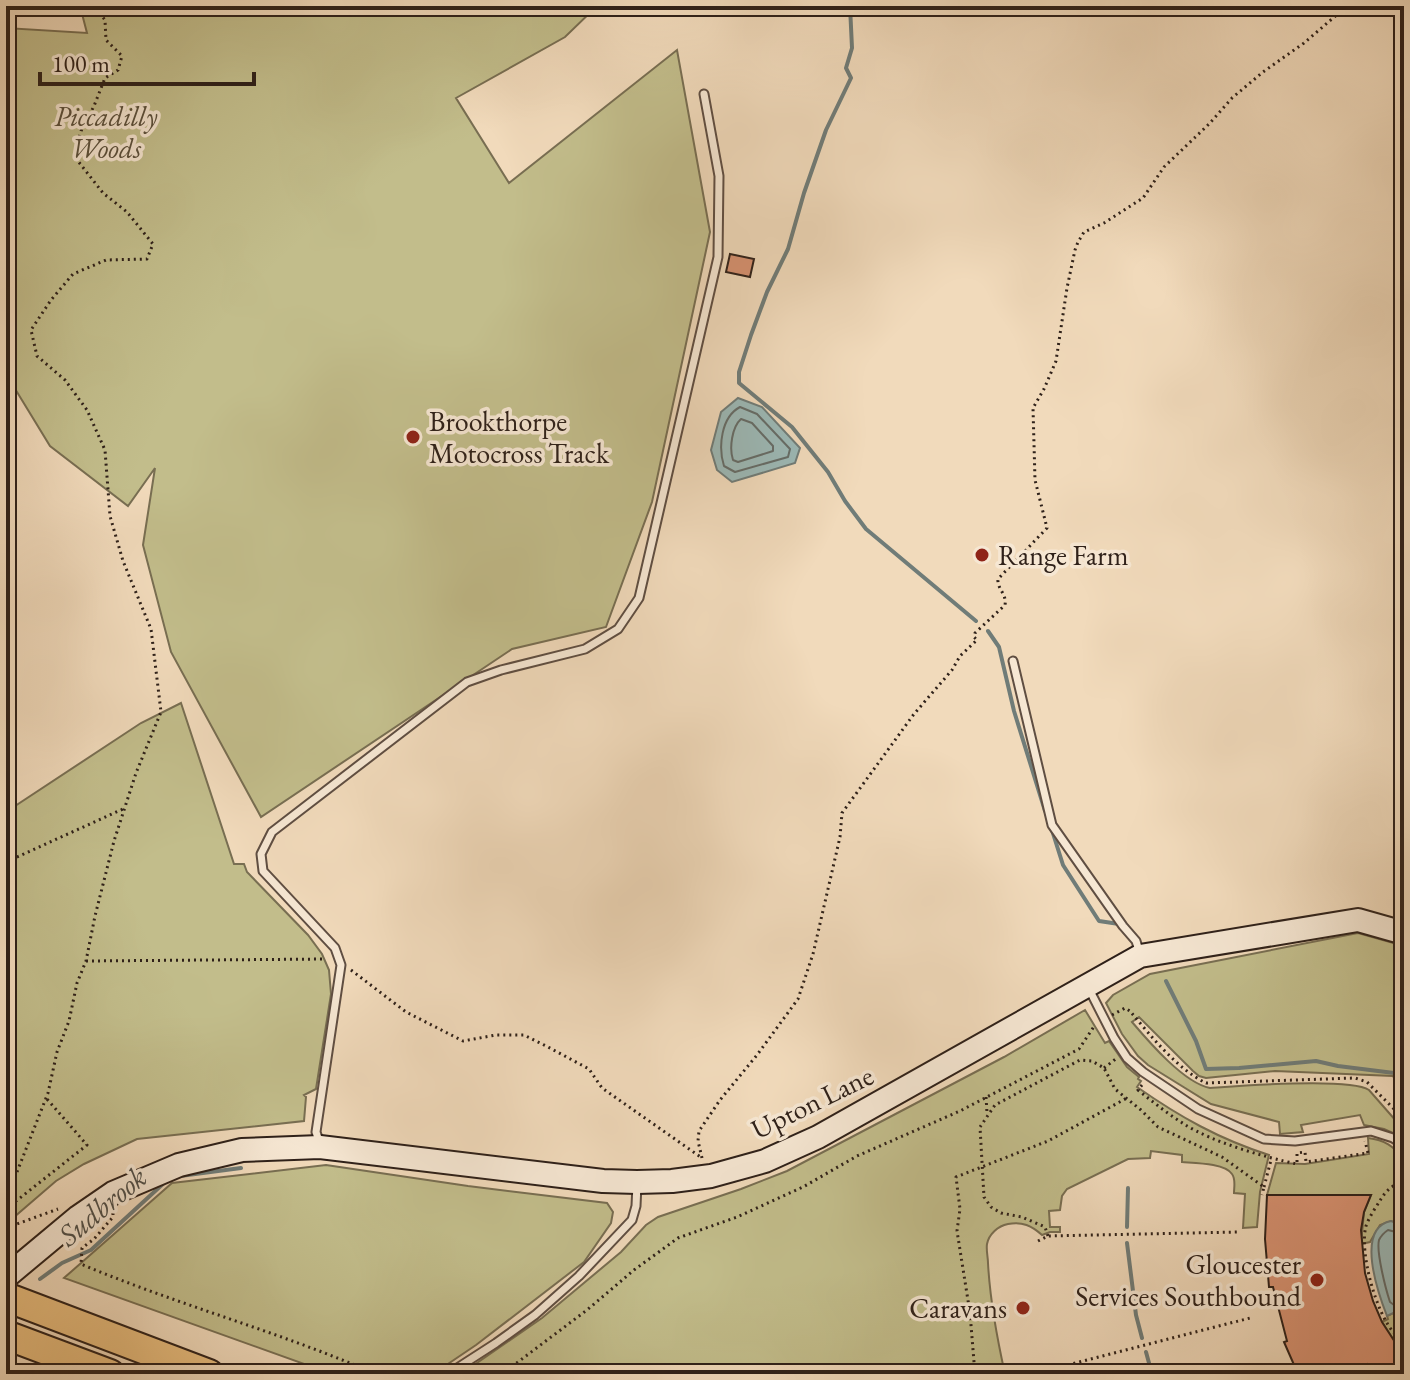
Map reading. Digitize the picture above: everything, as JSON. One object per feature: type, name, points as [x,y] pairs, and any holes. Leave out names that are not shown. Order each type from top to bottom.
[{"type":"highway","points":[[6,1297],[209,1374]]},
{"type":"highway","points":[[6,1335],[110,1374]]},
{"type":"street","name":"Upton Lane","points":[[6,1277],[78,1217],[113,1193],[179,1165],[242,1150],[320,1147],[603,1181],[637,1182],[672,1181],[706,1167],[765,1161],[853,1119],[1140,956],[1358,920],[1404,933]]},
{"type":"lane","points":[[320,1147],[316,1132],[341,965],[335,948],[263,871],[261,854],[272,832],[467,682],[585,649],[618,629],[639,598],[718,257],[719,176],[704,94]]},
{"type":"lane","points":[[1013,661],[1052,825],[1136,941],[1140,956]]},
{"type":"lane","points":[[1087,985],[1123,1053],[1133,1064],[1198,1109],[1264,1139],[1295,1141],[1371,1131],[1404,1145]]},
{"type":"lane","points":[[448,1374],[535,1315],[579,1276],[632,1220],[637,1182]]},
{"type":"path","points":[[6,1200],[46,1098],[77,983],[86,961],[114,841],[136,773],[161,712],[151,629],[123,561],[110,516],[105,450],[87,410],[65,380],[37,356],[31,330],[73,274],[106,260],[147,259],[153,244],[127,212],[103,193],[74,156],[81,131],[105,78],[118,70],[122,56],[106,40],[105,20],[94,6]]},
{"type":"path","points":[[706,1167],[698,1141],[699,1131],[798,999],[813,954],[840,837],[842,813],[914,714],[952,670],[960,656],[977,640],[975,633],[1005,605],[998,579],[1047,528],[1035,480],[1033,408],[1056,361],[1067,288],[1078,242],[1084,232],[1143,198],[1164,167],[1232,98],[1347,6]]},
{"type":"path","points":[[6,862],[125,809]]},
{"type":"path","points":[[86,961],[324,958],[356,972],[406,1012],[463,1041],[496,1035],[524,1035],[589,1069],[602,1088],[706,1167]]},
{"type":"path","points":[[502,1374],[678,1238],[737,1217],[790,1193],[857,1156],[960,1111],[1079,1049],[1094,1025],[1125,1008],[1195,1077],[1206,1083],[1355,1078],[1367,1082],[1404,1119]]},
{"type":"path","points":[[1104,1068],[1123,1053]]},
{"type":"path","points":[[1048,1236],[1045,1227],[1022,1217],[1001,1213],[991,1207],[984,1197],[980,1127],[995,1105],[1080,1060],[1092,1061],[1104,1068],[1115,1089],[1158,1127],[1222,1157],[1264,1187]]},
{"type":"path","points":[[986,1097],[988,1114]]},
{"type":"path","points":[[6,1209],[87,1145],[46,1098]]},
{"type":"path","points":[[975,1374],[970,1313],[957,1231],[960,1209],[956,1177],[1048,1141],[1127,1098]]},
{"type":"path","points":[[1262,1195],[1272,1159]]},
{"type":"path","points":[[1404,1186],[1400,1183],[1389,1189],[1377,1205],[1367,1224],[1365,1243],[1371,1289],[1385,1321],[1394,1333],[1401,1334],[1404,1343]]},
{"type":"path","points":[[113,1193],[113,1217],[82,1248],[81,1264],[376,1374]]},
{"type":"path","points":[[6,1228],[68,1205]]},
{"type":"path","points":[[1038,1241],[1048,1236],[1237,1232]]},
{"type":"path","points":[[1056,1368],[1250,1318]]},
{"type":"green space","name":"Brookthorpe Motocross Track","points":[[80,6],[597,6],[565,37],[456,98],[509,183],[677,50],[710,232],[652,502],[606,627],[512,649],[261,817],[171,652],[143,545],[155,468],[128,506],[50,446],[6,374],[6,28],[87,33]]},
{"type":"green space","points":[[181,703],[234,864],[244,864],[247,872],[308,935],[329,970],[331,994],[316,1089],[304,1095],[304,1121],[137,1139],[56,1181],[6,1224],[6,812],[141,723]]},
{"type":"green space","points":[[1358,933],[1404,946],[1404,1095],[1393,1076],[1275,1071],[1206,1078],[1193,1071],[1139,1017],[1132,1022],[1168,1061],[1200,1085],[1210,1088],[1293,1083],[1358,1086],[1369,1090],[1404,1130],[1404,1138],[1364,1125],[1360,1115],[1301,1125],[1303,1132],[1280,1134],[1279,1122],[1211,1104],[1138,1056],[1106,1003],[1113,995],[1150,974]]},
{"type":"green space","points":[[1085,1010],[1105,1043],[1109,1041],[1127,1067],[1139,1077],[1141,1081],[1137,1087],[1200,1126],[1269,1155],[1260,1192],[1257,1227],[1243,1228],[1245,1194],[1234,1193],[1234,1178],[1228,1170],[1209,1164],[1182,1162],[1182,1155],[1151,1151],[1150,1158],[1128,1159],[1067,1189],[1062,1196],[1060,1210],[1049,1211],[1050,1227],[1060,1227],[1060,1232],[1042,1235],[1018,1223],[994,1231],[987,1249],[992,1305],[1005,1374],[461,1374],[542,1318],[658,1217],[787,1171],[1004,1057]]},
{"type":"green space","points":[[1368,1138],[1388,1144],[1404,1159],[1404,1230],[1391,1221],[1380,1225],[1370,1242],[1361,1244],[1364,1212],[1371,1195],[1267,1195],[1276,1163],[1305,1164],[1369,1154]]},
{"type":"green space","points":[[326,1165],[607,1203],[613,1212],[611,1223],[584,1262],[433,1374],[332,1374],[64,1278],[172,1183]]},
{"type":"green space","points":[[1404,1308],[1404,1356],[1382,1322]]},
{"type":"water","points":[[738,398],[762,407],[800,448],[795,463],[732,482],[717,470],[711,450],[721,412]]},
{"type":"water","points":[[1391,1221],[1404,1230],[1404,1308],[1387,1316],[1375,1278],[1372,1248],[1380,1226]]},
{"type":"building","points":[[730,254],[754,259],[750,277],[726,272]]},
{"type":"building","name":"Gloucester Services Southbound","points":[[1267,1195],[1371,1195],[1361,1230],[1365,1273],[1382,1322],[1404,1356],[1404,1374],[1375,1374],[1367,1364],[1352,1374],[1298,1374],[1284,1342],[1287,1341],[1273,1287],[1269,1287],[1265,1239]]},
{"type":"waterway","points":[[850,6],[852,48],[846,68],[851,78],[826,130],[788,249],[751,335],[739,372],[739,383],[792,427],[828,472],[866,529],[976,621]]},
{"type":"waterway","points":[[988,631],[999,647],[1014,711],[1045,811]]},
{"type":"waterway","points":[[1051,827],[1063,865],[1099,921],[1119,924]]},
{"type":"waterway","points":[[1166,981],[1196,1041],[1206,1069],[1316,1061],[1402,1074],[1404,1078]]},
{"type":"waterway","name":"Sudbrook","points":[[180,1176],[241,1168]]},
{"type":"waterway","name":"Sudbrook","points":[[40,1279],[62,1263],[91,1250],[165,1182]]},
{"type":"waterway","points":[[1127,1227],[1128,1188]]},
{"type":"waterway","points":[[1127,1243],[1142,1338]]},
{"type":"waterway","points":[[1146,1352],[1152,1374]]},
{"type":"place","name":"Brookthorpe Motocross Track","points":[[413,437]]},
{"type":"place","name":"Range Farm","points":[[982,555]]},
{"type":"place","name":"Gloucester Services Southbound","points":[[1317,1280]]},
{"type":"place","name":"Caravans","points":[[1023,1308]]},
{"type":"park label","name":"Piccadilly Woods","points":[[106,132]]}]
